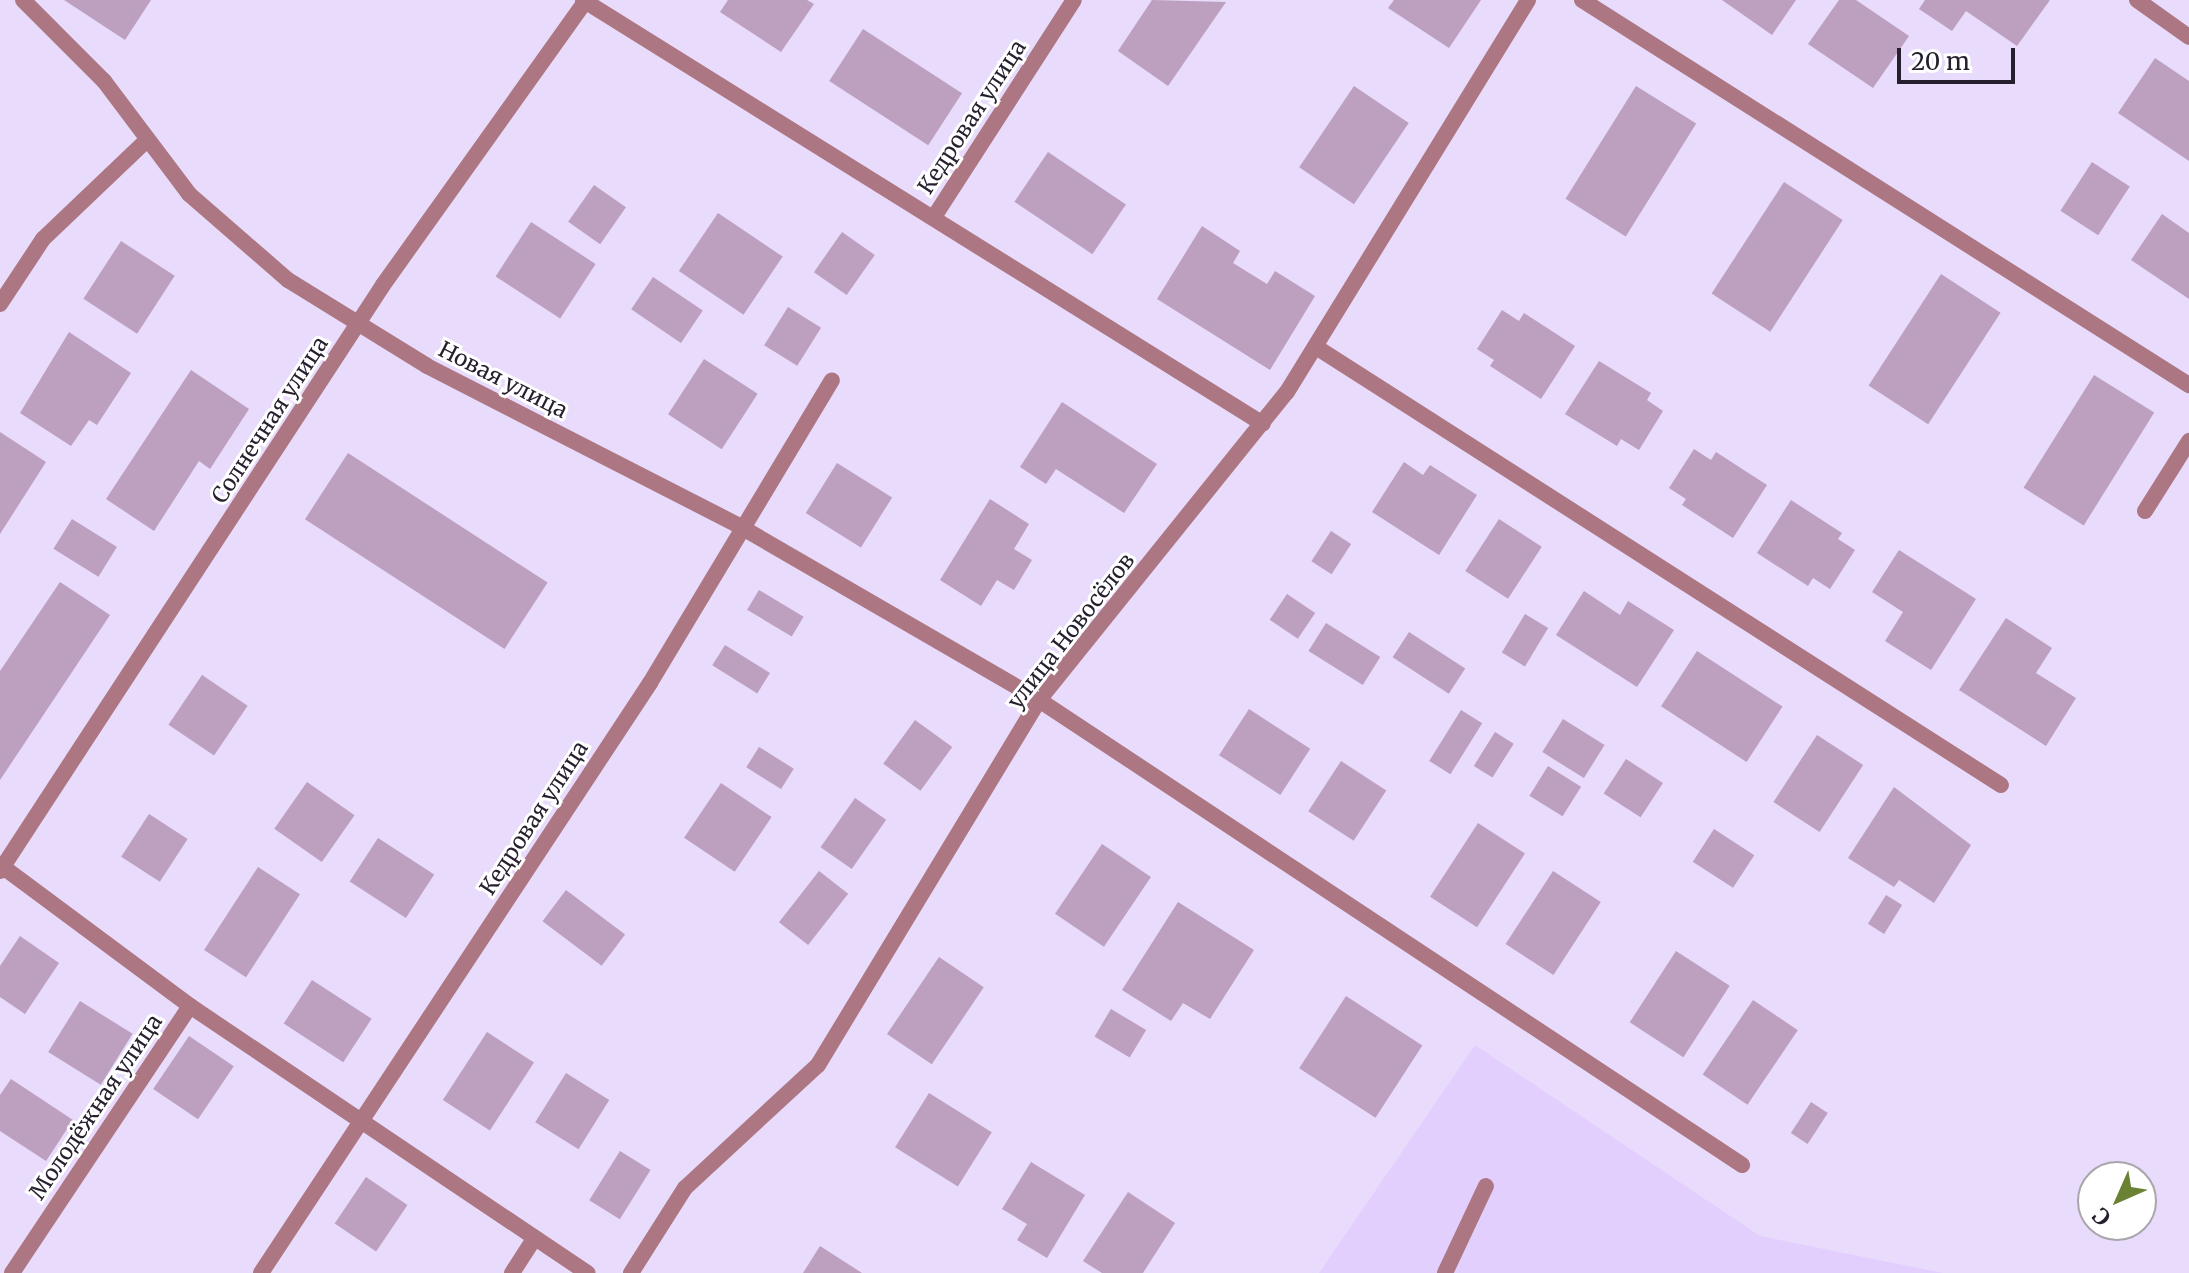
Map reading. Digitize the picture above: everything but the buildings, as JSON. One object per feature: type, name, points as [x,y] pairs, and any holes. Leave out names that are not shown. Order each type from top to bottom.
[{"type":"street","name":"Новая улица","points":[[23,0],[104,81],[146,141],[231,235],[359,326],[427,366],[741,527],[1039,700],[1742,1165]]},
{"type":"street","points":[[585,0],[1263,424]]},
{"type":"street","name":"Солнечная улица","points":[[1,868],[359,326],[585,0]]},
{"type":"street","name":"Кедровая улица","points":[[934,217],[1074,0]]},
{"type":"street","name":"улица Новосёлов","points":[[631,1273],[685,1188],[818,1065],[1039,700],[1263,424],[1316,347],[1528,0]]},
{"type":"street","points":[[1582,0],[2189,385]]},
{"type":"street","points":[[2137,0],[2189,37]]},
{"type":"street","points":[[0,304],[43,239],[146,141]]},
{"type":"street","points":[[1316,347],[2001,785]]},
{"type":"street","name":"Кедровая улица","points":[[261,1273],[650,683],[832,380]]},
{"type":"street","points":[[2145,511],[2189,441]]},
{"type":"street","points":[[1,868],[190,1006],[588,1273]]},
{"type":"street","name":"Молодёжная улица","points":[[12,1273],[190,1006]]},
{"type":"street","points":[[1445,1273],[1486,1186]]},
{"type":"street","points":[[512,1273],[534,1239]]},
{"type":"shaded area","points":[[1475,1045],[1760,1236],[1943,1273],[1319,1273]]}]
